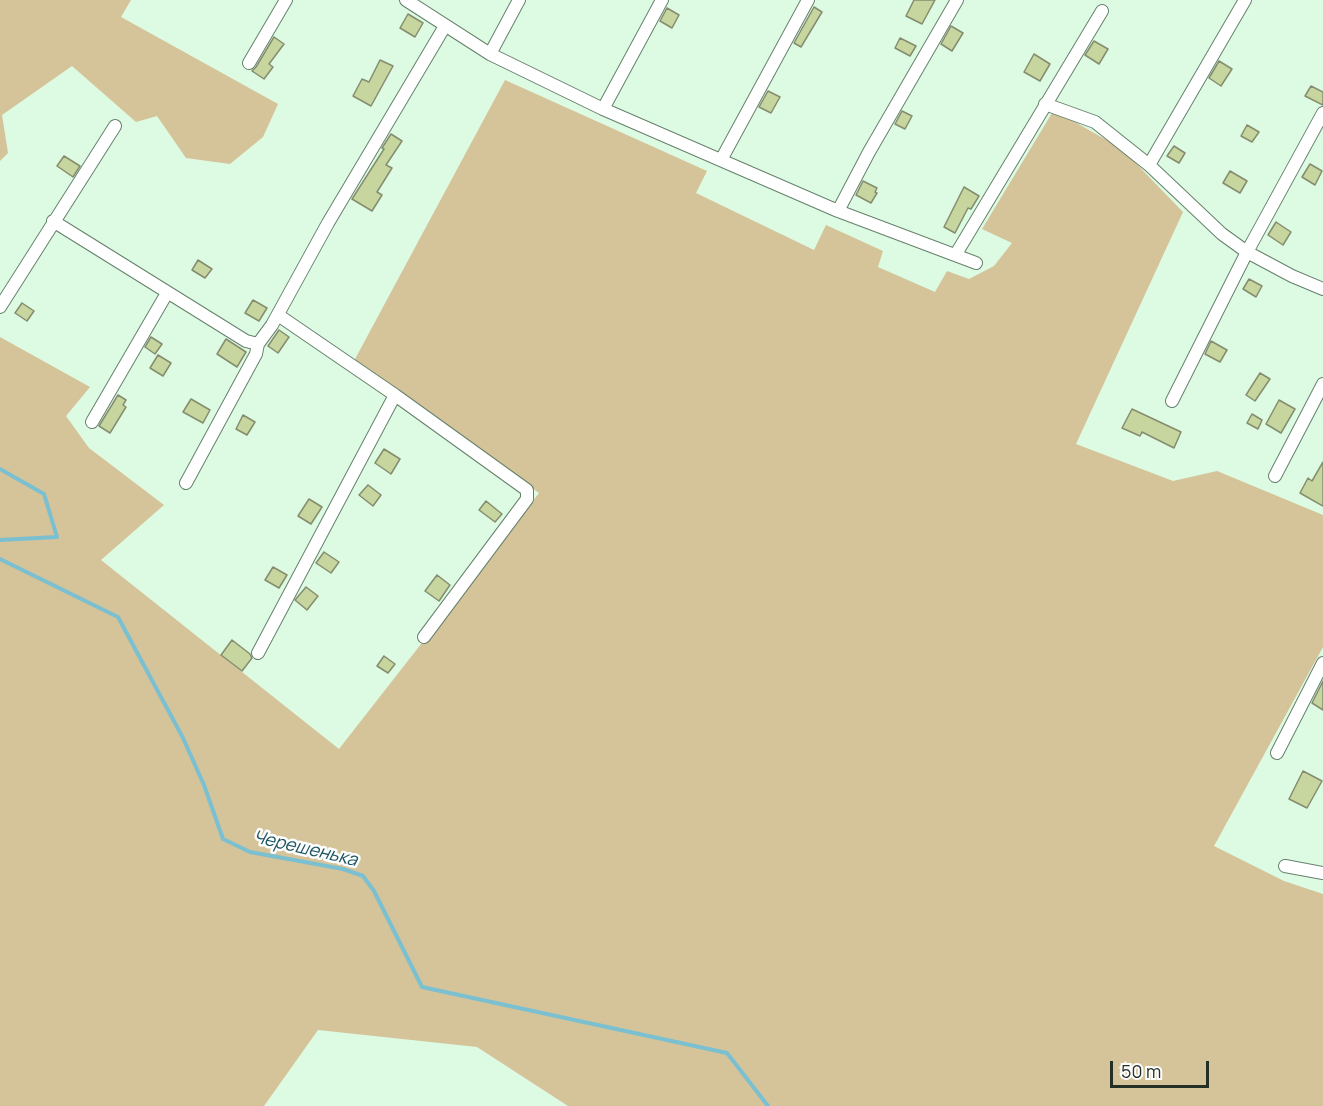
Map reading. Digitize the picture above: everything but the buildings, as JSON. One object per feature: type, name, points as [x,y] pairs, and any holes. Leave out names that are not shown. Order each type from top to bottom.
[{"type":"street","points":[[249,63],[286,0]]},
{"type":"street","points":[[406,0],[490,54],[603,109],[838,211],[976,263]]},
{"type":"street","points":[[490,54],[519,0]]},
{"type":"street","points":[[603,109],[662,0]]},
{"type":"street","points":[[721,160],[808,0]]},
{"type":"street","points":[[838,211],[869,152],[957,0]]},
{"type":"street","points":[[1149,165],[1245,0]]},
{"type":"street","points":[[956,254],[1102,11]]},
{"type":"street","points":[[186,483],[256,354],[258,344],[278,315],[334,213],[445,26]]},
{"type":"street","points":[[1045,104],[1095,122],[1149,165],[1222,234],[1247,252],[1292,276],[1323,289]]},
{"type":"street","points":[[1172,401],[1247,252],[1323,112]]},
{"type":"street","points":[[0,307],[115,126]]},
{"type":"street","points":[[53,221],[246,341],[258,344]]},
{"type":"street","points":[[92,422],[167,293]]},
{"type":"street","points":[[278,315],[522,485],[528,494],[527,499],[424,637]]},
{"type":"street","points":[[1275,476],[1323,384]]},
{"type":"street","points":[[258,653],[395,395]]},
{"type":"street","points":[[1277,753],[1323,663]]},
{"type":"street","points":[[1285,866],[1323,873]]},
{"type":"shaded area","points":[[0,0],[131,0],[121,17],[278,104],[263,137],[230,164],[186,158],[157,116],[136,122],[72,66],[2,115],[8,153],[0,161]]},
{"type":"shaded area","points":[[505,80],[707,171],[696,193],[814,250],[826,225],[883,251],[878,267],[935,292],[947,271],[969,279],[994,266],[1012,243],[982,229],[1052,113],[1075,122],[1122,149],[1183,212],[1076,444],[1173,481],[1217,471],[1323,515],[1323,647],[1214,846],[1284,881],[1323,894],[1323,1106],[568,1106],[477,1047],[318,1030],[264,1106],[0,1106],[0,337],[90,387],[66,416],[89,448],[164,505],[101,560],[339,749],[539,493],[354,361]]},
{"type":"waterway","name":"Черешенька","points":[[0,469],[44,494],[57,537],[0,540]]},
{"type":"waterway","name":"Черешенька","points":[[0,559],[118,617],[183,738],[204,785],[223,839],[250,852],[343,869],[363,876],[374,891],[422,987],[727,1053],[768,1106]]}]
